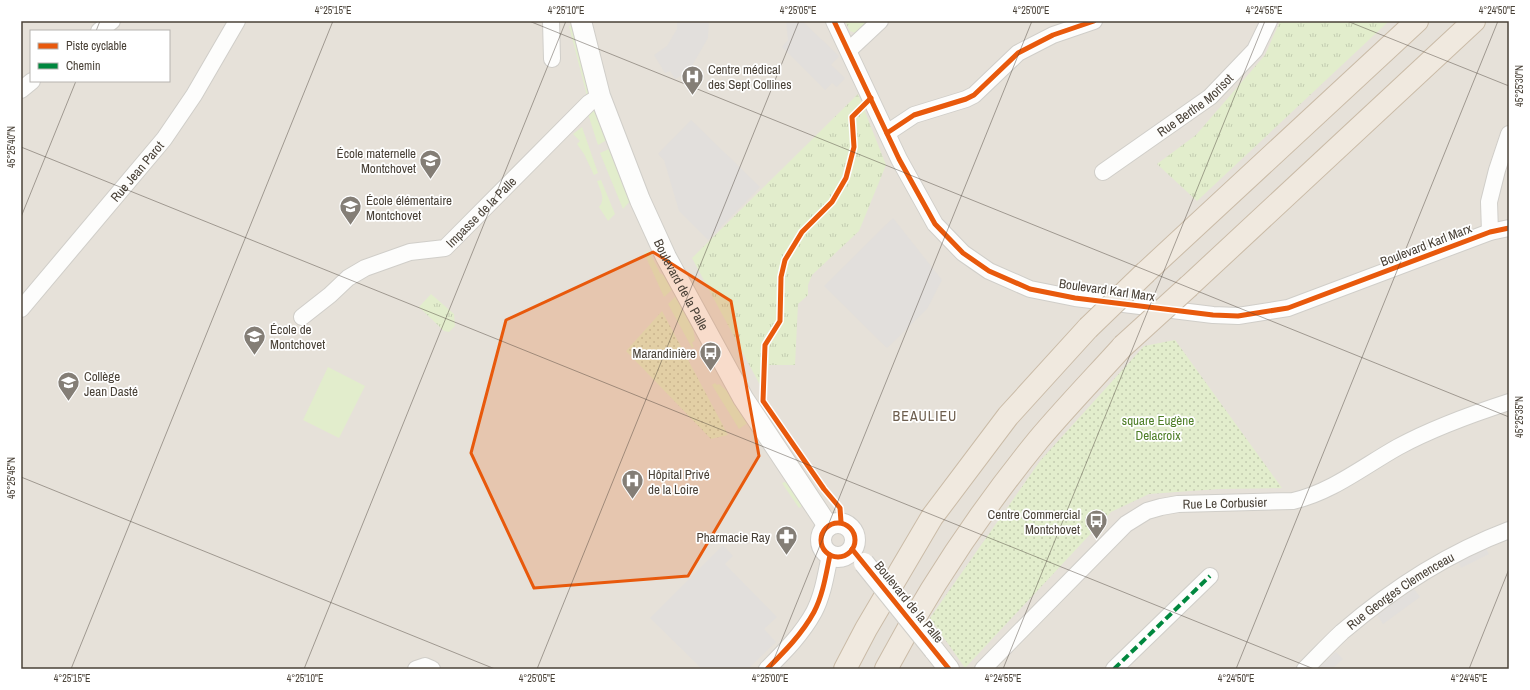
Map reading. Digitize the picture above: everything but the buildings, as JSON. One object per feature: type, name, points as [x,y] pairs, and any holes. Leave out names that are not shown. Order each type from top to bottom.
[{"type":"highway","points":[[845,669],[866,629],[932,517],[1008,416],[1088,328],[1146,272],[1417,21]]},
{"type":"highway","points":[[886,669],[965,537],[1040,439],[1123,346],[1474,21]]},
{"type":"street","points":[[99,30],[112,21]]},
{"type":"street","name":"Rue Jean Parot","points":[[21,309],[164,139],[194,95],[237,21]]},
{"type":"street","points":[[551,21],[552,59]]},
{"type":"street","name":"Boulevard de la Palle","points":[[581,21],[600,96],[640,200],[681,285],[743,398],[828,526]]},
{"type":"street","name":"Boulevard Karl Marx","points":[[834,21],[912,185],[935,224],[963,253],[989,271],[1030,289],[1075,298],[1213,315],[1238,316],[1288,308],[1490,232],[1509,228]]},
{"type":"street","points":[[849,50],[880,21]]},
{"type":"street","points":[[887,133],[914,115],[966,99],[974,95],[1018,53],[1053,35],[1094,21]]},
{"type":"street","name":"Rue Berthe Morisot","points":[[1103,172],[1210,97],[1255,50],[1269,21]]},
{"type":"street","points":[[21,90],[31,82]]},
{"type":"street","name":"Impasse de la Palle","points":[[302,317],[330,295],[348,278],[365,268],[410,252],[445,248],[589,103],[600,96]]},
{"type":"street","points":[[1490,232],[1489,202],[1497,170],[1509,134]]},
{"type":"street","name":"Rue Le Corbusier","points":[[983,669],[1126,524],[1147,511],[1178,504],[1293,502],[1309,498],[1334,486],[1400,446],[1480,411],[1509,402]]},
{"type":"street","points":[[834,522],[840,522],[848,525],[855,536],[858,556],[847,555],[839,557],[830,555],[823,550],[820,537],[828,526],[834,522]]},
{"type":"street","name":"Rue Georges Clemenceau","points":[[1305,669],[1341,633],[1386,597],[1445,560],[1509,530]]},
{"type":"street","points":[[767,669],[794,642],[814,611],[821,593],[830,555]]},
{"type":"street","name":"Boulevard de la Palle","points":[[858,556],[949,669]]},
{"type":"street","points":[[1114,669],[1210,576]]},
{"type":"street","points":[[416,669],[425,666],[432,669]]},
{"type":"highlighted area","points":[[653,252],[731,301],[759,456],[688,576],[534,588],[471,453],[506,320]]},
{"type":"shaded area","points":[[21,21],[1509,21],[1509,669],[21,669]]},
{"type":"shaded area","points":[[677,21],[709,21],[708,38],[689,71],[675,79],[670,71],[665,73],[654,55],[667,46],[677,29]]},
{"type":"shaded area","points":[[786,21],[802,21],[839,56],[831,65],[845,78],[837,87],[832,83],[825,90],[782,47],[788,40]]},
{"type":"shaded area","points":[[691,120],[760,187],[708,240],[679,211],[664,160],[658,154]]},
{"type":"shaded area","points":[[893,218],[942,280],[927,309],[887,348],[824,286]]},
{"type":"shaded area","points":[[723,545],[733,556],[725,564],[777,617],[764,629],[776,642],[748,669],[702,669],[650,618]]},
{"type":"shaded area","points":[[1484,546],[1489,554],[1461,568],[1457,559]]},
{"type":"shaded area","points":[[1414,589],[1420,597],[1383,624],[1377,615]]},
{"type":"shaded area","points":[[1336,652],[1343,659],[1332,669],[1317,669]]},
{"type":"green space","points":[[845,21],[873,21],[858,34],[850,31]]},
{"type":"green space","points":[[1280,21],[1389,21],[1197,201],[1157,164],[1196,135],[1265,55]]},
{"type":"green space","points":[[573,25],[590,91],[587,96],[569,26]]},
{"type":"green space","points":[[858,94],[886,165],[859,231],[812,275],[808,285],[808,295],[798,304],[795,365],[769,365],[767,383],[760,385],[692,258]]},
{"type":"green space","points":[[592,110],[595,110],[607,140],[598,145],[588,114]]},
{"type":"green space","points":[[582,127],[598,173],[594,175],[584,154],[577,144],[580,141],[573,134]]},
{"type":"green space","points":[[609,149],[632,199],[623,209],[600,153]]},
{"type":"green space","points":[[601,180],[615,214],[608,221],[599,207],[602,198],[597,181]]},
{"type":"green space","points":[[649,251],[660,273],[668,278],[674,288],[664,297],[644,253]]},
{"type":"green space","points":[[431,294],[454,314],[455,326],[449,332],[444,331],[419,307]]},
{"type":"green space","points":[[677,295],[692,322],[695,340],[692,343],[694,347],[692,348],[668,304]]},
{"type":"green space","points":[[662,311],[728,435],[711,439],[626,351]]},
{"type":"green space","name":"square Eugène Delacroix","points":[[1175,340],[1282,488],[1219,489],[1149,494],[1111,512],[965,668],[930,618],[1040,461],[1144,346]]},
{"type":"green space","points":[[328,367],[365,386],[339,438],[303,420]]},
{"type":"green space","points":[[715,383],[717,385],[719,384],[734,397],[749,422],[739,429],[712,385]]},
{"type":"green space","points":[[785,482],[789,484],[803,505],[799,508],[782,483]]},
{"type":"marked path","points":[[1114,669],[1210,576]]},
{"type":"cycle path","points":[[834,21],[899,159],[935,224],[963,253],[989,271],[1030,289],[1075,298],[1213,315],[1238,316],[1288,308],[1490,232],[1509,228]]},
{"type":"cycle path","points":[[887,133],[914,115],[966,99],[974,95],[1018,53],[1053,35],[1094,21]]},
{"type":"cycle path","points":[[841,522],[840,508],[824,489],[763,401],[765,345],[780,321],[781,277],[785,260],[802,232],[832,202],[846,178],[854,147],[852,117],[871,98]]},
{"type":"cycle path","points":[[835,523],[841,523],[845,524],[852,530],[855,540],[854,547],[848,554],[841,557],[835,557],[831,556],[824,550],[821,543],[821,537],[822,533],[828,526],[835,523]]},
{"type":"cycle path","points":[[852,549],[949,669]]},
{"type":"cycle path","points":[[767,669],[799,635],[814,612],[822,592],[830,555]]},
{"type":"place","name":"Centre médical des Sept Collines","points":[[692,96]]},
{"type":"place","name":"École maternelle Montchovet","points":[[431,180]]},
{"type":"place","name":"École élémentaire Montchovet","points":[[350,226]]},
{"type":"place","name":"École de Montchovet","points":[[255,356]]},
{"type":"place","name":"Marandinière","points":[[711,372]]},
{"type":"place","name":"Collège Jean Dasté","points":[[68,402]]},
{"type":"place","name":"Hôpital Privé de la Loire","points":[[633,500]]},
{"type":"place","name":"Centre Commercial Montchovet","points":[[1096,540]]},
{"type":"place","name":"Pharmacie Ray","points":[[786,556]]},
{"type":"district","name":"BEAULIEU","points":[[925,416]]}]
